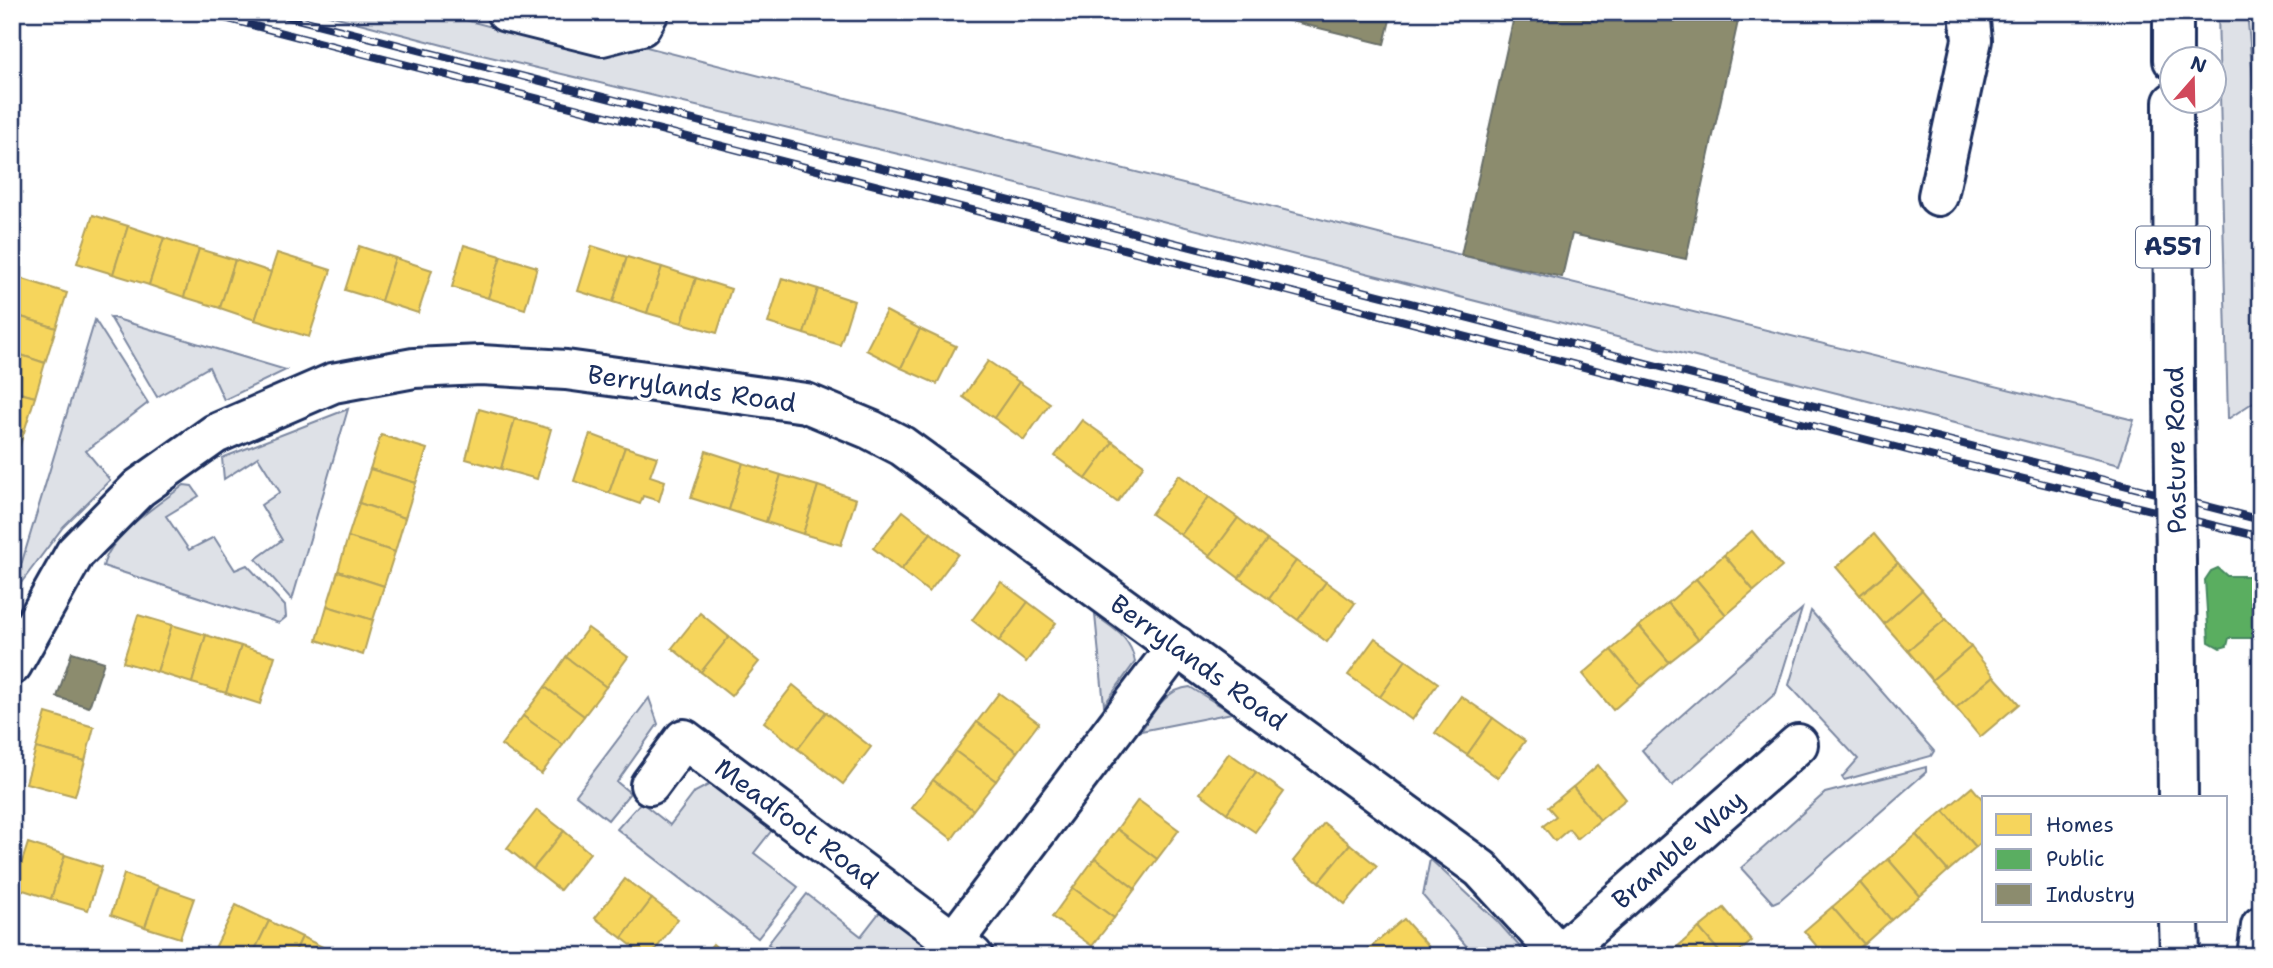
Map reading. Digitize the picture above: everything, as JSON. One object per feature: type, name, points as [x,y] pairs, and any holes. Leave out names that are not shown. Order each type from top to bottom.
[{"type":"street","points":[[506,12],[602,36],[641,26],[649,12]]},
{"type":"street","points":[[1938,196],[1972,40],[1969,12]]},
{"type":"street","points":[[2173,12],[2173,46]]},
{"type":"street","name":"Pasture Road","points":[[2173,116],[2178,796]]},
{"type":"street","name":"Berrylands Road","points":[[12,665],[75,553],[139,488],[215,434],[333,383],[414,368],[481,365],[566,370],[773,396],[836,414],[902,446],[1481,869],[1560,955]]},
{"type":"street","name":"Meadfoot Road","points":[[650,785],[684,739],[964,948],[1177,646]]},
{"type":"street","name":"Bramble Way","points":[[1560,955],[1798,744]]},
{"type":"street","points":[[2179,922],[2180,956]]},
{"type":"street","points":[[2257,956],[2261,926]]},
{"type":"shaded area","points":[[318,12],[435,12],[592,53],[627,42],[1461,255],[2134,420],[2119,465],[911,157],[465,51]]},
{"type":"shaded area","points":[[2218,12],[2247,12],[2261,167],[2261,397],[2228,419],[2221,116],[2228,116],[2228,46],[2219,46]]},
{"type":"shaded area","points":[[110,317],[286,370],[224,400],[209,367],[157,397]]},
{"type":"shaded area","points":[[95,320],[148,403],[86,451],[110,480],[63,527],[12,595]]},
{"type":"shaded area","points":[[348,409],[292,600],[256,559],[282,540],[261,505],[280,492],[258,457],[224,479],[222,458]]},
{"type":"shaded area","points":[[184,485],[192,486],[199,496],[166,516],[189,550],[214,537],[235,570],[247,565],[285,606],[286,617],[279,623],[103,566],[108,554],[125,531]]},
{"type":"shaded area","points":[[1802,609],[1776,693],[1672,786],[1642,750]]},
{"type":"shaded area","points":[[1811,611],[1934,751],[1931,756],[1844,780],[1842,777],[1858,759],[1789,685]]},
{"type":"shaded area","points":[[1095,615],[1126,640],[1135,662],[1104,705]]},
{"type":"shaded area","points":[[1190,687],[1232,713],[1141,731],[1167,697]]},
{"type":"shaded area","points":[[649,698],[658,724],[617,782],[630,793],[608,820],[576,795]]},
{"type":"shaded area","points":[[1926,767],[1926,772],[1780,900],[1773,903],[1741,868],[1825,793]]},
{"type":"shaded area","points":[[714,782],[776,825],[754,853],[798,887],[758,938],[617,829],[641,802],[670,825],[695,792]]},
{"type":"shaded area","points":[[1430,859],[1497,921],[1528,956],[1475,956],[1423,896]]},
{"type":"shaded area","points":[[807,894],[861,936],[883,908],[945,956],[783,956],[768,944]]},
{"type":"building: Homes","points":[[93,215],[128,226],[113,274],[77,263]]},
{"type":"building: Homes","points":[[128,226],[164,238],[149,285],[113,274]]},
{"type":"building: Homes","points":[[164,238],[199,249],[184,297],[149,285]]},
{"type":"building: Homes","points":[[464,245],[501,256],[488,298],[452,287]]},
{"type":"building: Homes","points":[[359,246],[395,258],[381,301],[345,290]]},
{"type":"building: Homes","points":[[592,246],[627,257],[613,302],[578,291]]},
{"type":"building: Homes","points":[[199,249],[235,260],[220,308],[184,297]]},
{"type":"building: Homes","points":[[277,253],[331,270],[309,337],[255,320]]},
{"type":"building: Homes","points":[[501,256],[537,267],[525,309],[488,298]]},
{"type":"building: Homes","points":[[627,257],[662,267],[647,313],[613,302]]},
{"type":"building: Homes","points":[[395,258],[432,270],[418,313],[381,301]]},
{"type":"building: Homes","points":[[235,260],[271,272],[255,320],[220,308]]},
{"type":"building: Homes","points":[[662,267],[696,278],[682,323],[647,313]]},
{"type":"building: Homes","points":[[20,278],[67,293],[56,328],[12,314]]},
{"type":"building: Homes","points":[[696,278],[731,289],[717,333],[682,323]]},
{"type":"building: Homes","points":[[782,278],[818,289],[804,334],[768,323]]},
{"type":"building: Homes","points":[[818,289],[854,301],[840,345],[804,334]]},
{"type":"building: Homes","points":[[886,311],[920,329],[901,368],[866,350]]},
{"type":"building: Homes","points":[[12,314],[56,328],[45,363],[12,352]]},
{"type":"building: Homes","points":[[920,329],[956,346],[937,384],[901,368]]},
{"type":"building: Homes","points":[[12,352],[45,363],[35,397],[12,391]]},
{"type":"building: Homes","points":[[988,361],[1019,382],[994,418],[963,397]]},
{"type":"building: Homes","points":[[1019,382],[1050,403],[1024,440],[994,418]]},
{"type":"building: Homes","points":[[12,391],[35,397],[24,432],[12,429]]},
{"type":"building: Homes","points":[[479,409],[515,419],[501,469],[466,459]]},
{"type":"building: Homes","points":[[515,419],[551,429],[537,479],[501,469]]},
{"type":"building: Homes","points":[[1082,420],[1113,442],[1086,479],[1055,456]]},
{"type":"building: Homes","points":[[12,429],[24,432],[13,467],[12,467]]},
{"type":"building: Homes","points":[[590,434],[625,447],[609,493],[574,481]]},
{"type":"building: Homes","points":[[381,435],[427,449],[416,483],[370,469]]},
{"type":"building: Homes","points":[[1113,442],[1144,465],[1117,502],[1086,479]]},
{"type":"building: Homes","points":[[625,447],[657,457],[650,476],[665,481],[659,501],[643,496],[640,504],[609,493]]},
{"type":"building: Homes","points":[[706,451],[743,463],[729,510],[691,498]]},
{"type":"building: Homes","points":[[743,463],[781,475],[766,522],[729,510]]},
{"type":"building: Homes","points":[[370,469],[416,483],[405,518],[359,503]]},
{"type":"building: Homes","points":[[781,475],[818,486],[803,534],[766,522]]},
{"type":"building: Homes","points":[[1179,475],[1209,497],[1181,535],[1151,514]]},
{"type":"building: Homes","points":[[818,486],[856,499],[841,545],[803,534]]},
{"type":"building: Homes","points":[[1209,497],[1238,518],[1210,556],[1181,535]]},
{"type":"building: Homes","points":[[359,503],[405,518],[395,552],[348,537]]},
{"type":"building: Homes","points":[[903,511],[931,533],[901,570],[873,548]]},
{"type":"building: Homes","points":[[1238,518],[1267,540],[1239,578],[1210,556]]},
{"type":"building: Homes","points":[[1752,531],[1782,567],[1754,591],[1724,555]]},
{"type":"building: Homes","points":[[931,533],[958,554],[929,592],[901,570]]},
{"type":"building: Homes","points":[[1874,534],[1898,563],[1860,595],[1836,567]]},
{"type":"building: Homes","points":[[348,537],[395,552],[384,586],[338,571]]},
{"type":"building: Homes","points":[[1267,540],[1296,561],[1269,599],[1239,578]]},
{"type":"building: Homes","points":[[1724,555],[1754,591],[1726,615],[1696,579]]},
{"type":"building: Homes","points":[[1296,561],[1326,582],[1298,620],[1269,599]]},
{"type":"building: Homes","points":[[1898,563],[1922,590],[1884,624],[1860,595]]},
{"type":"building: Homes","points":[[338,571],[384,586],[373,620],[327,606]]},
{"type":"building: Homes","points":[[1696,579],[1726,615],[1698,639],[1668,603]]},
{"type":"building: Homes","points":[[1001,582],[1028,602],[999,641],[972,620]]},
{"type":"building: Homes","points":[[1326,582],[1355,603],[1327,642],[1298,620]]},
{"type":"building: Homes","points":[[1922,590],[1946,619],[1908,651],[1884,624]]},
{"type":"building: Homes","points":[[1028,602],[1056,623],[1026,662],[999,641]]},
{"type":"building: Homes","points":[[1668,603],[1698,639],[1669,662],[1639,626]]},
{"type":"building: Homes","points":[[327,606],[373,620],[363,655],[317,640]]},
{"type":"building: Homes","points":[[700,613],[729,637],[701,672],[672,648]]},
{"type":"building: Homes","points":[[138,615],[172,625],[157,672],[123,662]]},
{"type":"building: Homes","points":[[1946,619],[1971,647],[1932,680],[1908,651]]},
{"type":"building: Homes","points":[[172,625],[206,635],[192,683],[157,672]]},
{"type":"building: Homes","points":[[1639,626],[1669,662],[1641,686],[1611,650]]},
{"type":"building: Homes","points":[[588,628],[628,657],[606,687],[566,657]]},
{"type":"building: Homes","points":[[206,635],[241,646],[226,693],[192,683]]},
{"type":"building: Homes","points":[[729,637],[759,662],[731,696],[701,672]]},
{"type":"building: Homes","points":[[1375,638],[1406,660],[1380,697],[1348,675]]},
{"type":"building: Homes","points":[[241,646],[275,656],[260,704],[226,693]]},
{"type":"building: Homes","points":[[1971,647],[1994,676],[1956,708],[1932,680]]},
{"type":"building: Homes","points":[[1611,650],[1641,686],[1613,710],[1583,674]]},
{"type":"building: Homes","points":[[566,657],[606,687],[584,716],[545,687]]},
{"type":"building: Homes","points":[[1406,660],[1438,683],[1412,720],[1380,697]]},
{"type":"building: Homes","points":[[1994,676],[2019,704],[1980,737],[1956,708]]},
{"type":"building: Homes","points":[[793,685],[826,712],[798,749],[764,722]]},
{"type":"building: Homes","points":[[545,687],[584,716],[563,745],[523,716]]},
{"type":"building: Homes","points":[[999,693],[1039,723],[1017,752],[977,722]]},
{"type":"building: Homes","points":[[1461,696],[1493,718],[1467,755],[1435,733]]},
{"type":"building: Homes","points":[[826,712],[871,747],[843,784],[798,749]]},
{"type":"building: Homes","points":[[46,713],[94,727],[85,761],[36,748]]},
{"type":"building: Homes","points":[[523,716],[563,745],[541,774],[501,745]]},
{"type":"building: Homes","points":[[1493,718],[1525,741],[1498,778],[1467,755]]},
{"type":"building: Homes","points":[[977,722],[1017,752],[996,781],[955,751]]},
{"type":"building: Homes","points":[[36,748],[85,761],[75,796],[26,783]]},
{"type":"building: Homes","points":[[955,751],[996,781],[973,810],[933,780]]},
{"type":"building: Homes","points":[[1229,753],[1256,772],[1227,813],[1200,793]]},
{"type":"building: Homes","points":[[1598,765],[1626,799],[1600,820],[1573,787]]},
{"type":"building: Homes","points":[[1256,772],[1284,792],[1255,832],[1227,813]]},
{"type":"building: Homes","points":[[933,780],[973,810],[952,839],[912,808]]},
{"type":"building: Homes","points":[[1573,787],[1600,820],[1577,839],[1569,829],[1555,841],[1543,826],[1556,816],[1548,807]]},
{"type":"building: Homes","points":[[1972,787],[1982,799],[1982,842],[1976,847],[1944,811]]},
{"type":"building: Homes","points":[[1138,800],[1179,830],[1157,859],[1117,829]]},
{"type":"building: Homes","points":[[537,810],[564,831],[533,869],[507,848]]},
{"type":"building: Homes","points":[[1944,811],[1976,847],[1948,871],[1916,835]]},
{"type":"building: Homes","points":[[1324,823],[1350,844],[1319,882],[1293,861]]},
{"type":"building: Homes","points":[[1117,829],[1157,859],[1135,889],[1095,858]]},
{"type":"building: Homes","points":[[564,831],[590,853],[560,890],[533,869]]},
{"type":"building: Homes","points":[[1916,835],[1948,871],[1920,896],[1888,859]]},
{"type":"building: Homes","points":[[28,843],[65,855],[51,899],[14,887]]},
{"type":"building: Homes","points":[[1350,844],[1377,866],[1345,904],[1319,882]]},
{"type":"building: Homes","points":[[65,855],[102,867],[88,910],[51,899]]},
{"type":"building: Homes","points":[[1095,858],[1135,889],[1114,918],[1073,888]]},
{"type":"building: Homes","points":[[1888,859],[1920,896],[1891,920],[1860,883]]},
{"type":"building: Homes","points":[[124,874],[159,886],[145,927],[111,915]]},
{"type":"building: Homes","points":[[625,879],[652,899],[622,938],[595,918]]},
{"type":"building: Homes","points":[[1860,883],[1891,920],[1864,944],[1832,907]]},
{"type":"building: Homes","points":[[159,886],[194,898],[180,938],[145,927]]},
{"type":"building: Homes","points":[[1073,888],[1114,918],[1092,946],[1052,917]]},
{"type":"building: Homes","points":[[652,899],[678,919],[651,956],[645,956],[622,938]]},
{"type":"building: Homes","points":[[236,905],[269,921],[252,956],[230,956],[215,948]]},
{"type":"building: Homes","points":[[1832,907],[1864,944],[1849,956],[1825,956],[1804,931]]},
{"type":"building: Homes","points":[[1724,908],[1752,941],[1734,956],[1723,956],[1699,928]]},
{"type":"building: Homes","points":[[1404,919],[1428,946],[1417,956],[1370,956],[1366,951]]},
{"type":"building: Homes","points":[[269,921],[302,937],[293,956],[252,956]]},
{"type":"building: Homes","points":[[1699,928],[1723,956],[1682,956],[1676,948]]},
{"type":"building: Homes","points":[[302,937],[335,953],[334,956],[293,956]]},
{"type":"building: Homes","points":[[713,944],[727,956],[703,956]]},
{"type":"building: Public","points":[[2218,568],[2227,576],[2261,576],[2261,638],[2229,638],[2227,646],[2220,648],[2209,642],[2205,580],[2211,571]]},
{"type":"building: Industry","points":[[1254,12],[1392,12],[1384,44]]},
{"type":"building: Industry","points":[[1515,12],[1740,12],[1686,259],[1572,234],[1562,277],[1461,255]]},
{"type":"building: Industry","points":[[72,652],[104,662],[89,707],[57,697]]},
{"type":"railway","points":[[201,12],[1942,459],[2261,537]]},
{"type":"railway","points":[[270,12],[2261,520]]}]
